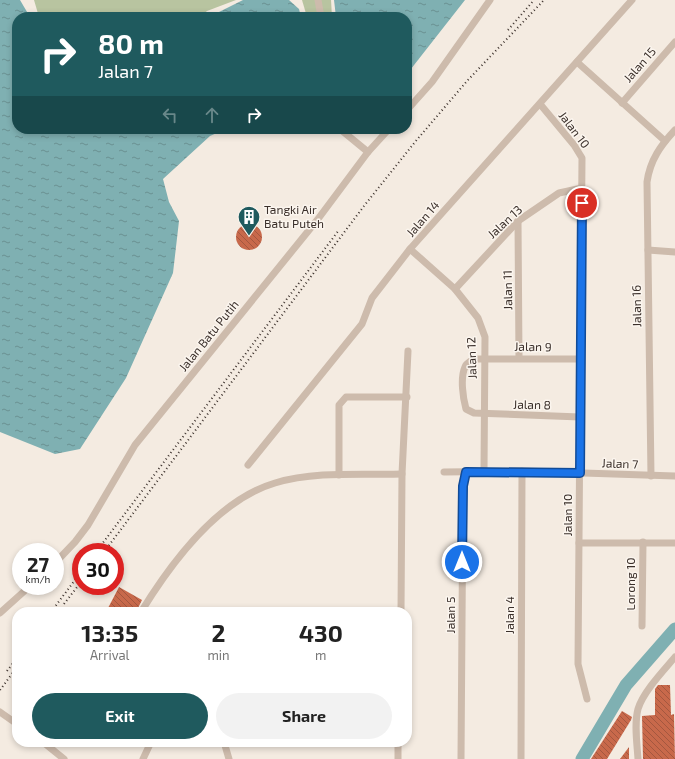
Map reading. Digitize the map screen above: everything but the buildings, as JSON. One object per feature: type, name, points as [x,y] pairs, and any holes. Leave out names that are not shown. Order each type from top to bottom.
[{"type":"street","points":[[318,0],[320,12]]},
{"type":"street","points":[[412,104],[432,82],[490,0]]},
{"type":"street","name":"Jalan 14","points":[[248,465],[362,324],[372,298],[410,249],[632,0]]},
{"type":"street","name":"Jalan 15","points":[[622,103],[675,42]]},
{"type":"street","points":[[577,62],[665,141]]},
{"type":"street","name":"Jalan 10","points":[[540,104],[574,144],[582,158],[578,664],[587,699]]},
{"type":"street","name":"Jalan 16","points":[[651,476],[648,170],[651,162],[665,141],[675,130]]},
{"type":"street","points":[[346,134],[368,152]]},
{"type":"street","name":"Jalan Batu Putih","points":[[64,554],[75,542],[88,524],[135,445],[318,219],[368,152],[384,134]]},
{"type":"street","name":"Jalan 13","points":[[454,289],[518,221],[559,193],[582,188]]},
{"type":"street","name":"Jalan 11","points":[[518,221],[520,358]]},
{"type":"street","name":"Jalan 12","points":[[410,249],[454,289],[478,318],[484,337],[484,472]]},
{"type":"street","points":[[648,250],[675,252]]},
{"type":"street","points":[[401,607],[402,474],[407,397],[408,351]]},
{"type":"street","name":"Jalan 9","points":[[484,358],[581,359]]},
{"type":"street","name":"Jalan 8","points":[[484,358],[474,359],[466,365],[463,385],[466,409],[474,414],[580,416]]},
{"type":"street","points":[[339,475],[338,405],[341,400],[346,397],[407,397]]},
{"type":"street","name":"Jalan 7","points":[[444,472],[522,471],[675,476]]},
{"type":"street","name":"Jalan 4","points":[[521,759],[522,471]]},
{"type":"street","name":"Jalan 5","points":[[461,759],[463,486],[466,472]]},
{"type":"street","points":[[144,607],[161,580],[211,520],[235,502],[274,483],[317,476],[402,474]]},
{"type":"street","name":"Lorong 10","points":[[642,626],[643,542]]},
{"type":"street","name":"Lorong 10","points":[[579,543],[675,543]]},
{"type":"street","points":[[0,613],[20,595]]},
{"type":"street","points":[[638,759],[637,726],[639,706],[647,692],[675,657]]},
{"type":"street","points":[[0,712],[12,720]]},
{"type":"street","points":[[49,747],[64,759]]},
{"type":"street","points":[[143,759],[149,747]]},
{"type":"street","points":[[225,747],[228,759]]},
{"type":"street","points":[[398,747],[398,759]]},
{"type":"green space","points":[[34,0],[236,0],[206,12],[38,12]]},
{"type":"green space","points":[[302,0],[331,0],[332,12],[306,12]]},
{"type":"water","points":[[0,0],[20,0],[27,12],[12,12],[12,134],[215,134],[210,136],[163,179],[169,202],[179,221],[173,273],[126,378],[80,449],[55,454],[0,432]]},
{"type":"water","points":[[243,0],[289,0],[299,9],[300,12],[219,12]]},
{"type":"water","points":[[334,0],[465,0],[412,68],[412,12],[335,12]]},
{"type":"waterway","points":[[582,759],[626,685],[675,629]]},
{"type":"railway","points":[[508,30],[534,0]]},
{"type":"railway","points":[[111,543],[364,206],[415,142],[467,81],[544,0]]},
{"type":"railway","points":[[103,543],[339,230]]},
{"type":"railway","points":[[55,607],[72,584]]},
{"type":"railway","points":[[64,604],[72,594]]},
{"type":"railway","points":[[7,671],[12,664]]},
{"type":"railway","points":[[0,690],[12,674]]},
{"type":"place","name":"Tangki Air Batu Puteh","points":[[249,236]]},
{"type":"route","points":[[462,562],[463,486],[466,472],[522,471],[580,473],[582,203]]}]
